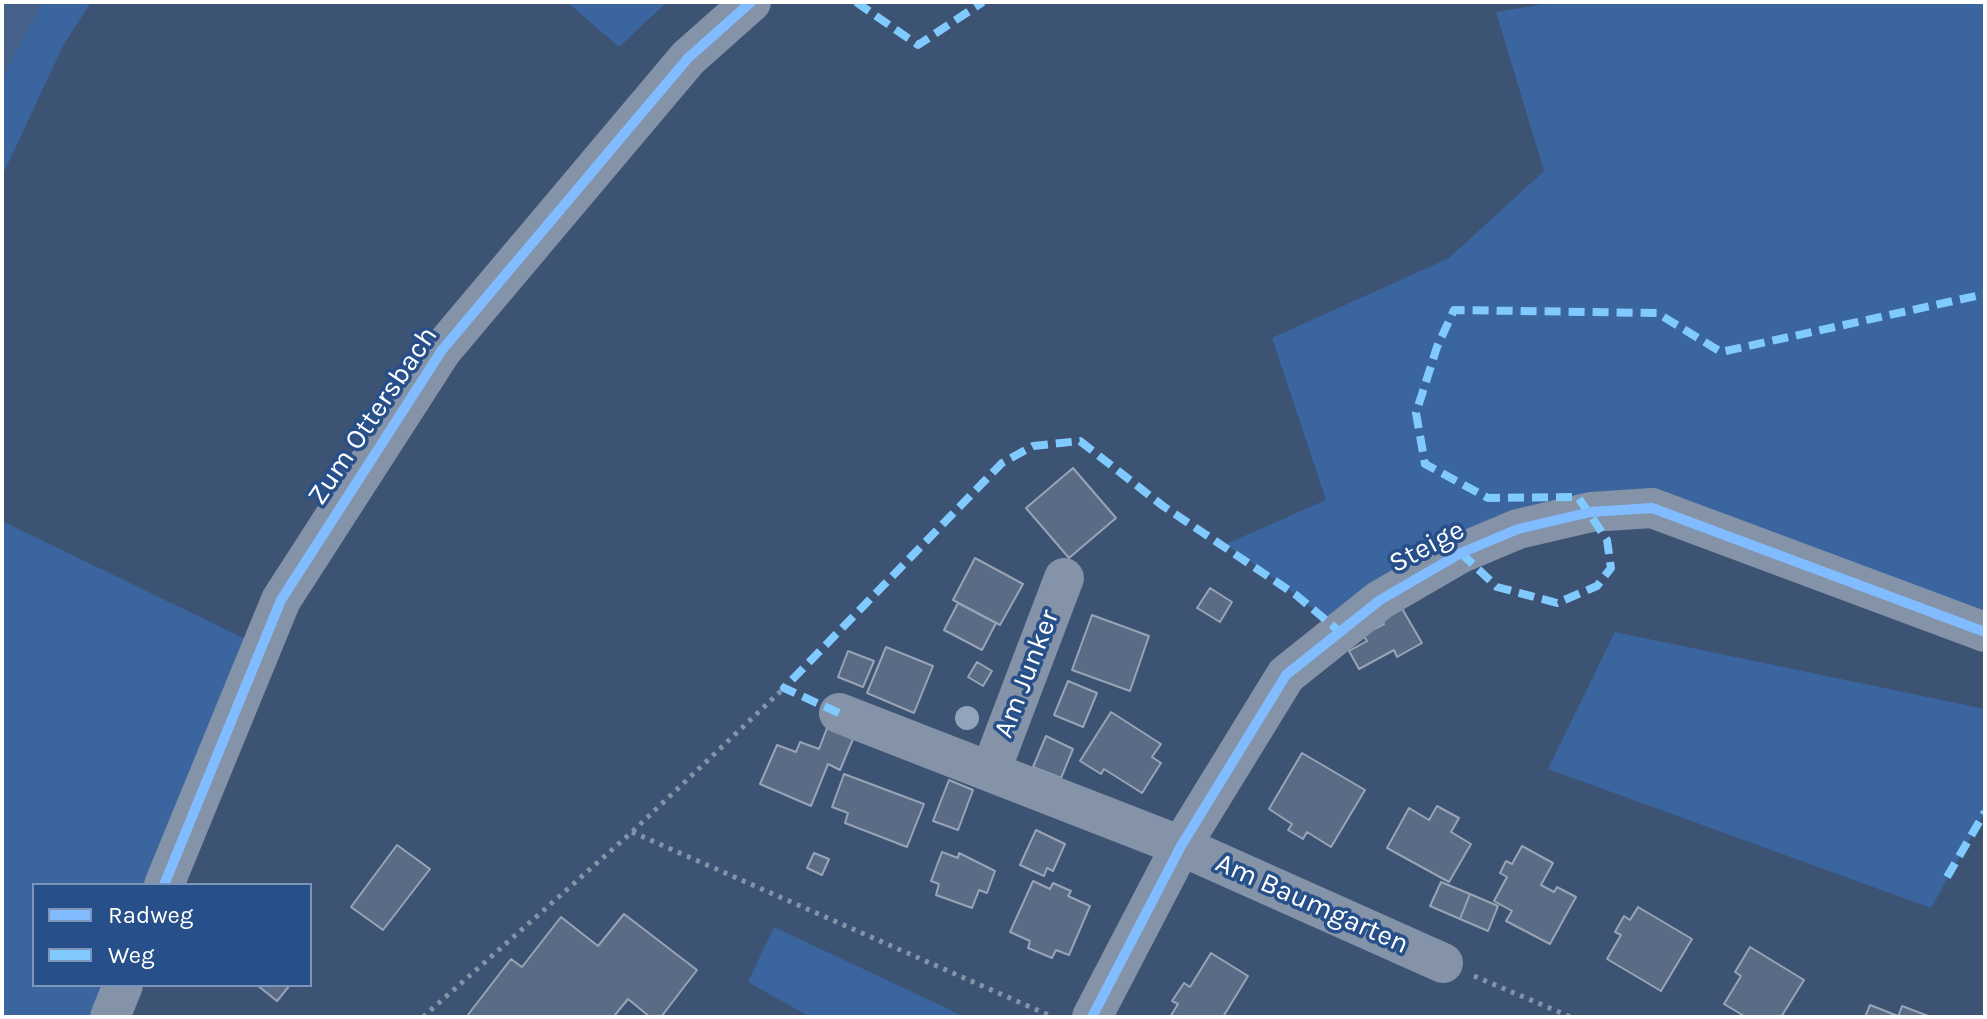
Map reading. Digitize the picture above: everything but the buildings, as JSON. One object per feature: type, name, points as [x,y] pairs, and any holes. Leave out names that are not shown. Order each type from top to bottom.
[{"type":"street","name":"Zum Ottersbach","points":[[165,883],[281,600],[442,350],[688,58],[751,2]]},
{"type":"street","name":"Steige","points":[[1092,1017],[1181,846],[1286,675],[1380,600],[1461,553],[1518,529],[1591,512],[1652,508],[1985,632]]},
{"type":"street","name":"Am Junker","points":[[991,770],[1064,578]]},
{"type":"street","name":"Am Junker","points":[[839,713],[1181,846]]},
{"type":"street","name":"Am Baumgarten","points":[[1181,846],[1443,963]]},
{"type":"street","points":[[110,1017],[122,987]]},
{"type":"path","points":[[423,1017],[632,832],[784,688]]},
{"type":"path","points":[[632,832],[1053,1017]]},
{"type":"path","points":[[1443,963],[1571,1017]]},
{"type":"shaded area","points":[[2,2],[43,2],[2,78]]},
{"type":"shaded area","points":[[43,2],[91,2],[63,46],[2,176],[2,78]]},
{"type":"shaded area","points":[[567,2],[667,2],[619,47]]},
{"type":"shaded area","points":[[1558,2],[1985,2],[1985,632],[1652,508],[1591,512],[1339,631],[1226,544],[1326,500],[1272,338],[1449,258],[1544,171],[1496,12]]},
{"type":"shaded area","points":[[2,521],[262,647],[165,883],[32,883],[32,987],[122,987],[110,1017],[2,1017]]},
{"type":"shaded area","points":[[1615,632],[1985,709],[1985,812],[1931,908],[1548,769]]},
{"type":"shaded area","points":[[774,927],[963,1016],[810,1017],[748,982]]},
{"type":"marked path","points":[[856,2],[918,45],[983,2]]},
{"type":"marked path","points":[[1461,553],[1497,587],[1557,603],[1597,586],[1611,568],[1607,540],[1578,497],[1488,498],[1425,464],[1416,413],[1437,347],[1454,310],[1657,313],[1721,352],[1985,294]]},
{"type":"marked path","points":[[839,713],[784,688],[1002,463],[1033,446],[1080,441],[1163,506],[1296,595],[1339,631]]},
{"type":"marked path","points":[[1947,877],[1985,812]]},
{"type":"cycle path","points":[[165,883],[281,600],[442,350],[688,58],[751,2]]},
{"type":"cycle path","points":[[1092,1017],[1181,846],[1286,675],[1380,600],[1461,553],[1518,529],[1591,512],[1652,508],[1985,632]]}]
